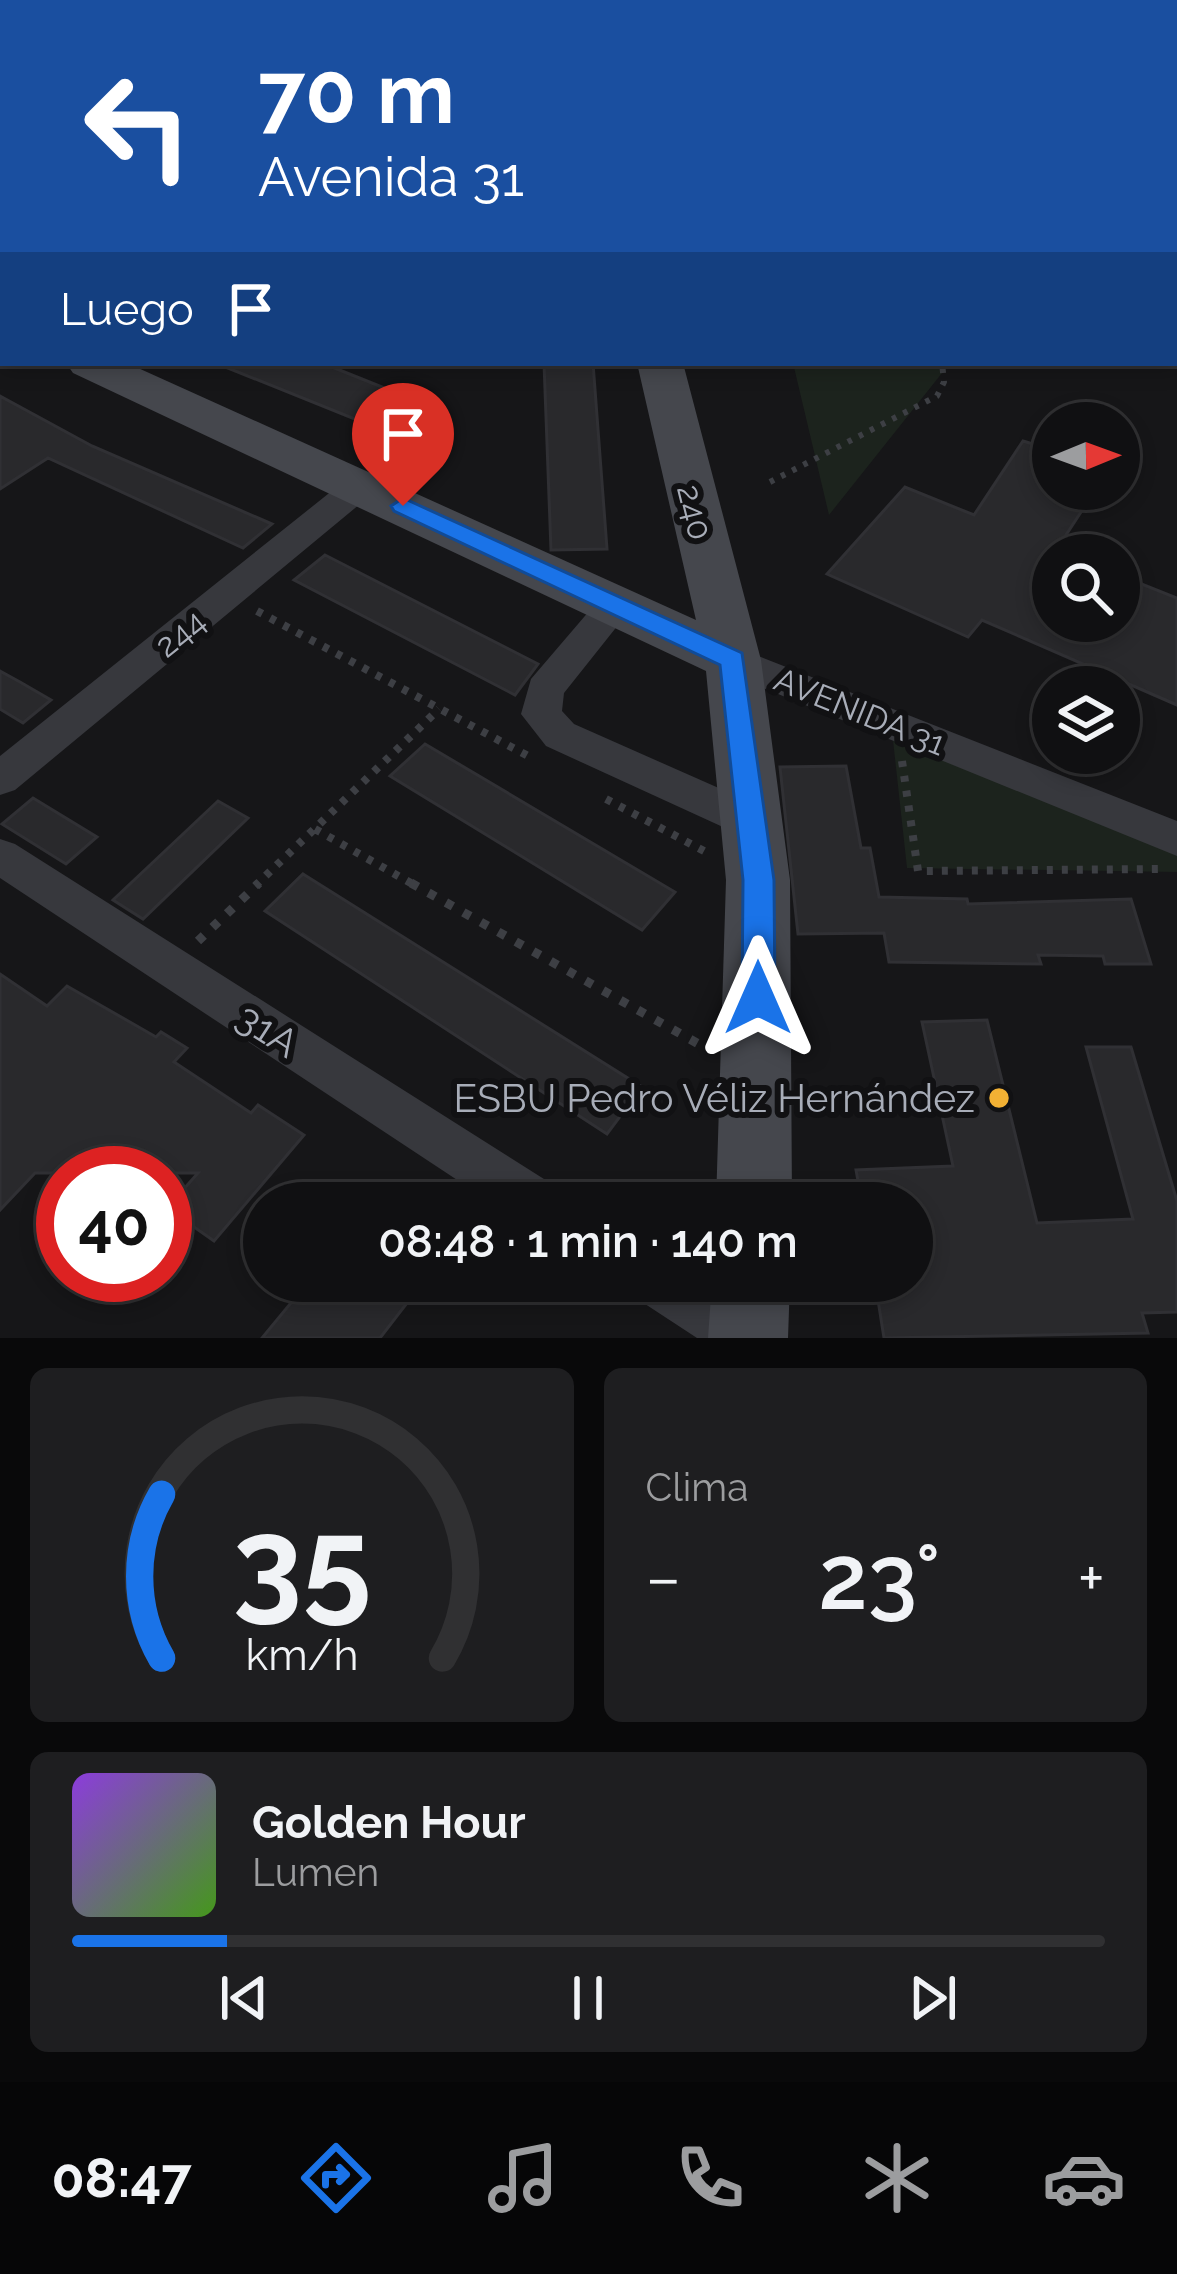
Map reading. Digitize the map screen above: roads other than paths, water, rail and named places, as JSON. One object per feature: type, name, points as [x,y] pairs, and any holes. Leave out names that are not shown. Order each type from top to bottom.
[{"type":"street","name":"AVENIDA 31","points":[[95,366],[733,660],[1177,838]]},
{"type":"street","name":"240","points":[[661,366],[733,660],[755,851],[755,1182]]},
{"type":"street","name":"244","points":[[0,779],[360,486]]},
{"type":"street","points":[[615,604],[544,689],[541,714],[560,735],[755,851]]},
{"type":"street","name":"31A","points":[[0,856],[504,1182]]},
{"type":"street","points":[[691,1302],[747,1338],[750,1302]]},
{"type":"place","name":"ESBU Pedro Véliz Hernández","points":[[999,1098]]}]
